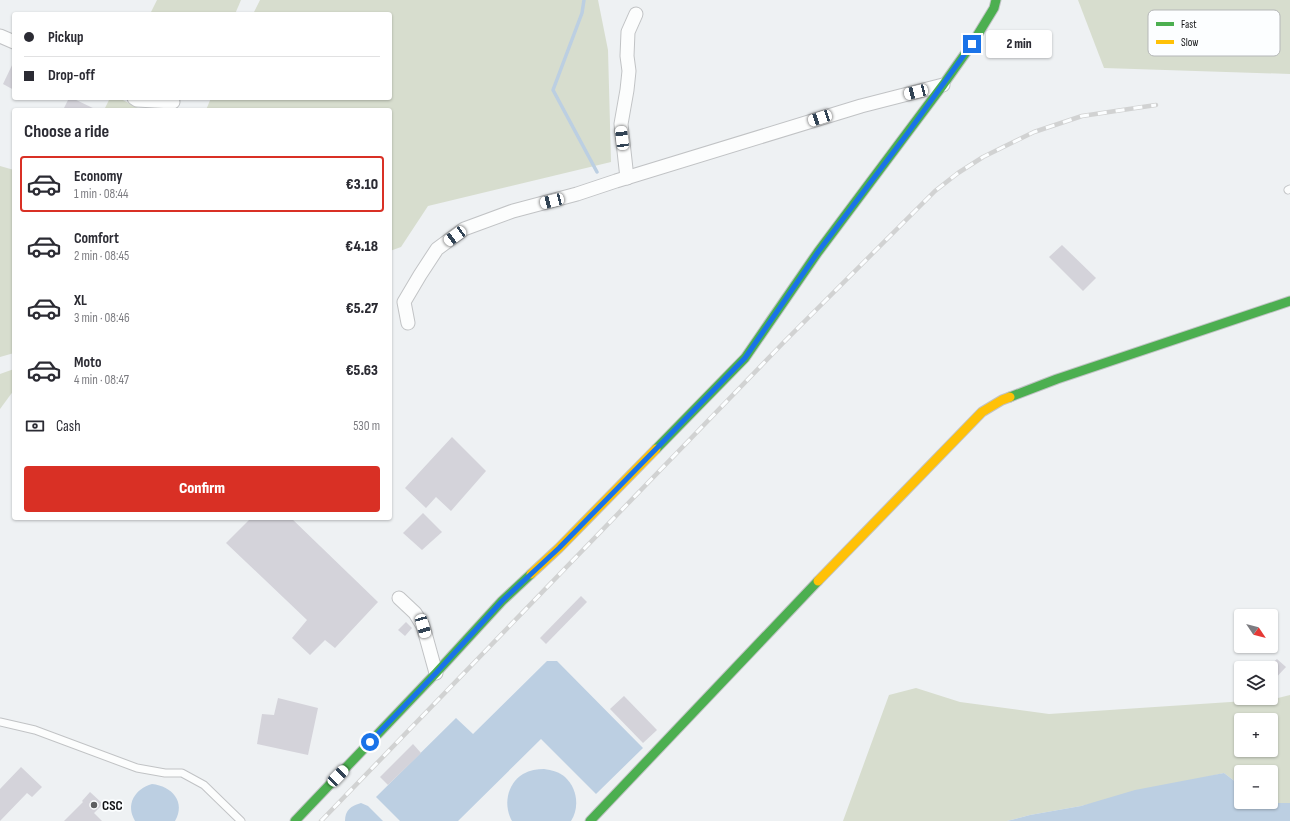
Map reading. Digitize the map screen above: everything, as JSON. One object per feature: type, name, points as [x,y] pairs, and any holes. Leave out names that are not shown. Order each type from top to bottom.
[{"type":"street","points":[[295,821],[436,673],[502,601],[559,548],[745,358],[818,252],[972,44],[994,8],[996,0]]},
{"type":"street","points":[[627,178],[621,124],[629,71],[628,32],[636,14]]},
{"type":"street","points":[[0,36],[12,41]]},
{"type":"street","points":[[408,323],[404,302],[420,274],[437,249],[464,229],[513,211],[577,194],[860,106],[943,85]]},
{"type":"street","points":[[137,100],[173,102]]},
{"type":"street","points":[[590,821],[805,594],[982,412],[1002,400],[1057,379],[1290,301]]},
{"type":"street","points":[[398,598],[416,613],[423,626],[436,673]]},
{"type":"lane","points":[[0,722],[35,730],[137,768],[165,773],[182,773],[204,785],[241,821]]},
{"type":"green space","points":[[157,0],[241,0],[236,12],[151,12]]},
{"type":"green space","points":[[260,0],[598,0],[608,50],[611,162],[428,206],[401,247],[392,250],[392,108],[207,108],[210,100],[392,100],[392,12],[254,12]]},
{"type":"green space","points":[[1078,0],[1290,0],[1290,74],[1104,68]]},
{"type":"green space","points":[[109,100],[123,100],[138,108],[105,108]]},
{"type":"green space","points":[[0,166],[12,169],[12,354],[0,357]]},
{"type":"green space","points":[[12,370],[12,393],[0,409],[0,374]]},
{"type":"green space","points":[[916,688],[960,702],[1049,714],[1234,702],[1234,705],[1278,705],[1278,698],[1290,695],[1290,803],[1278,803],[1278,765],[1234,765],[1234,781],[1224,773],[1081,806],[1030,815],[1007,821],[843,821],[889,695]]},
{"type":"water","points":[[547,661],[557,661],[643,748],[596,794],[541,739],[458,821],[400,821],[376,797],[456,718],[473,734]]},
{"type":"water","points":[[544,769],[563,775],[569,781],[575,792],[576,810],[571,821],[512,821],[509,815],[507,802],[513,783],[523,774],[534,770]]},
{"type":"water","points":[[1224,773],[1234,781],[1234,809],[1278,809],[1278,803],[1290,803],[1290,821],[1007,821],[1030,815],[1081,806],[1135,790]]},
{"type":"water","points":[[152,784],[166,788],[175,796],[179,807],[175,821],[135,821],[131,809],[133,798],[146,786]]},
{"type":"water","points":[[361,803],[368,806],[383,821],[345,821],[347,811]]},
{"type":"building","points":[[12,65],[12,89],[3,84]]},
{"type":"building","points":[[68,100],[76,100],[93,108],[64,108]]},
{"type":"building","points":[[1062,245],[1096,278],[1083,291],[1049,257]]},
{"type":"building","points":[[452,437],[486,471],[451,511],[436,497],[426,508],[405,488]]},
{"type":"building","points":[[423,513],[442,532],[422,550],[403,533]]},
{"type":"building","points":[[249,520],[293,520],[378,602],[335,648],[325,640],[310,655],[292,638],[307,620],[226,543]]},
{"type":"building","points":[[581,596],[587,602],[546,644],[540,638]]},
{"type":"building","points":[[406,622],[412,628],[405,636],[398,630]]},
{"type":"building","points":[[1277,659],[1286,667],[1278,676],[1278,661],[1275,661]]},
{"type":"building","points":[[624,696],[657,730],[643,743],[610,709]]},
{"type":"building","points":[[278,698],[318,708],[308,755],[257,744],[262,714],[274,715]]},
{"type":"building","points":[[413,744],[421,753],[388,785],[380,777]]},
{"type":"building","points":[[21,767],[42,787],[32,797],[27,793],[0,821],[0,789]]},
{"type":"building","name":"CSC","points":[[90,792],[103,804],[94,813],[102,821],[64,821],[83,802],[82,801]]},
{"type":"waterway","points":[[584,0],[582,13],[553,90],[597,172]]},
{"type":"railway","points":[[321,821],[785,341],[935,191],[958,173],[983,157],[1034,132],[1082,116],[1156,105]]},
{"type":"traffic: fast","points":[[656,449],[745,358],[818,252],[972,44],[994,8],[996,0]]},
{"type":"traffic: fast","points":[[1010,397],[1057,379],[1290,301]]},
{"type":"traffic: fast","points":[[295,821],[436,673],[502,601],[531,574]]},
{"type":"traffic: fast","points":[[590,821],[818,581]]},
{"type":"traffic: slow","points":[[818,581],[982,412],[1010,397]]},
{"type":"traffic: slow","points":[[531,574],[559,548],[656,449]]},
{"type":"place","name":"CSC","points":[[94,805]]},
{"type":"route","points":[[370,742],[502,601],[559,548],[745,358],[818,252],[907,134],[972,44]]}]
